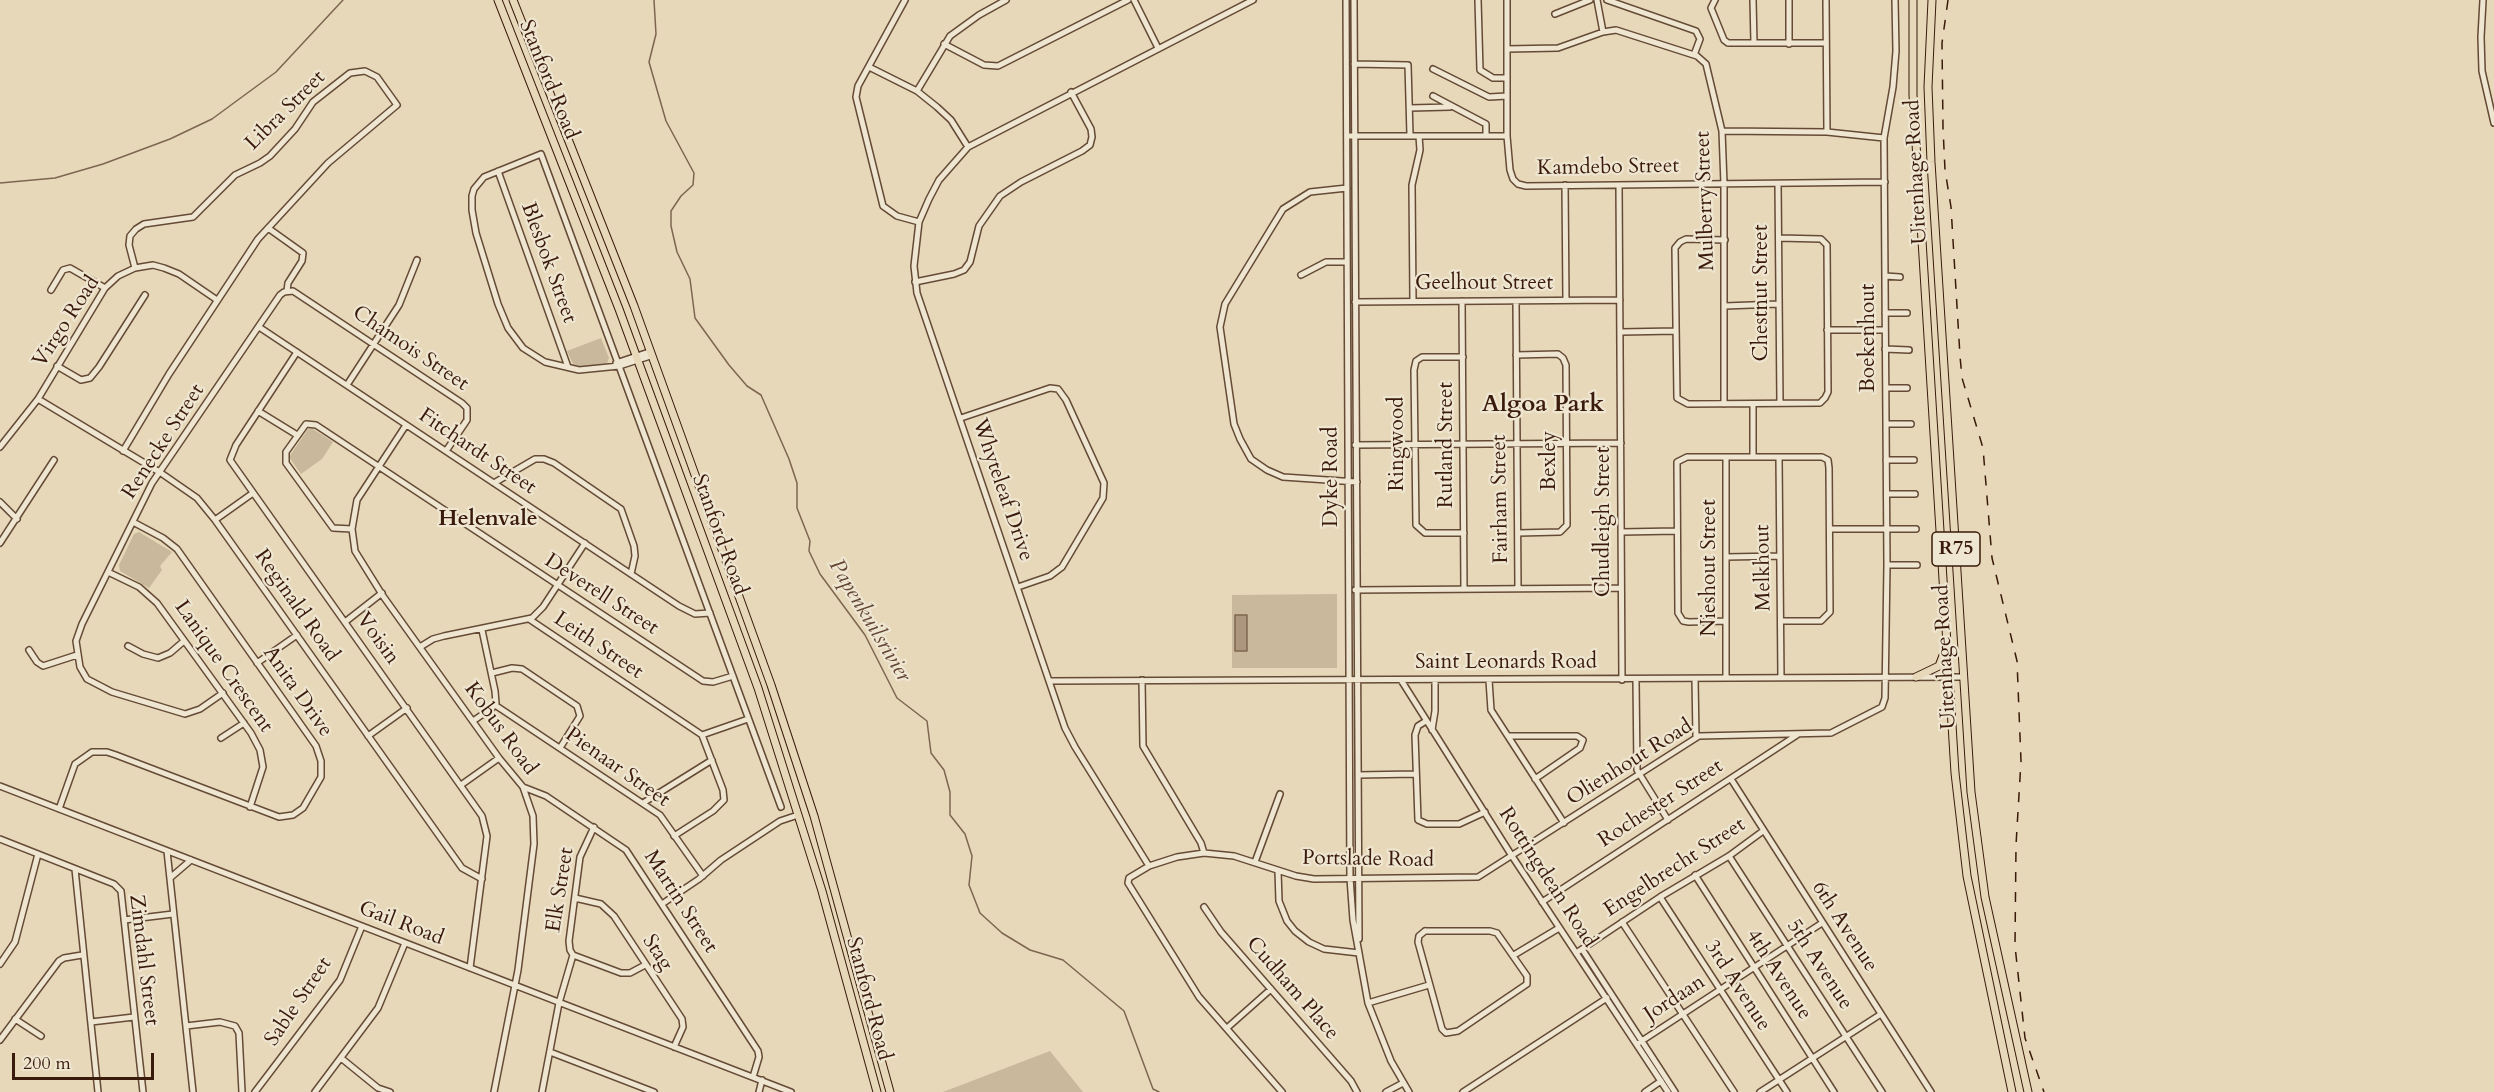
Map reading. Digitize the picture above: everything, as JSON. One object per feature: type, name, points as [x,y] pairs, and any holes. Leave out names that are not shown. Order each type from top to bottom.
[{"type":"main road","name":"Stanford Road","points":[[498,0],[637,357],[758,688],[822,891],[877,1092]]},
{"type":"main road","name":"Stanford Road","points":[[513,0],[634,306],[771,685],[814,816],[890,1092]]},
{"type":"main road","name":"Uitenhage Road","points":[[1913,0],[1913,95],[1955,773],[1962,848],[2012,1092]]},
{"type":"main road","name":"Uitenhage Road","points":[[1932,0],[1929,87],[1931,162],[1971,792],[1981,873],[2028,1092]]},
{"type":"main road","points":[[1916,677],[1939,666],[1947,646]]},
{"type":"street","points":[[905,0],[858,86],[855,97],[881,202],[891,213],[920,222]]},
{"type":"street","points":[[918,91],[944,44],[961,27],[1006,0]]},
{"type":"street","points":[[944,44],[984,65],[995,66],[1128,0]]},
{"type":"street","points":[[1134,0],[1158,48]]},
{"type":"street","name":"Whyteleaf Drive","points":[[1149,866],[1075,747],[1050,681],[915,282],[914,266],[920,222],[939,180],[968,147],[1253,0]]},
{"type":"street","name":"Dyke Road","points":[[1346,0],[1350,878],[1353,920],[1368,1003],[1380,1036],[1409,1092]]},
{"type":"street","name":"Dyke Road","points":[[1354,0],[1359,953]]},
{"type":"street","points":[[1478,0],[1480,70],[1493,78],[1507,78]]},
{"type":"street","name":"Kamdebo Street","points":[[1507,0],[1507,136],[1510,170],[1515,182],[1523,186],[1885,182]]},
{"type":"street","points":[[1554,14],[1590,0]]},
{"type":"street","points":[[1597,0],[1604,32]]},
{"type":"street","points":[[1507,49],[1558,48],[1604,32],[1622,31],[1694,55],[1700,39],[1696,31],[1607,0]]},
{"type":"street","points":[[1715,0],[1711,8],[1724,40],[1731,44],[1827,43]]},
{"type":"street","points":[[1754,0],[1754,43]]},
{"type":"street","points":[[1789,0],[1789,44]]},
{"type":"street","points":[[1826,0],[1827,132]]},
{"type":"street","name":"Boekenhout","points":[[1885,678],[1887,494],[1884,138],[1895,69],[1895,0]]},
{"type":"street","points":[[2483,0],[2482,72],[2494,123]]},
{"type":"street","name":"Mulberry Street","points":[[1694,55],[1702,59],[1708,71],[1722,131],[1725,240],[1724,404]]},
{"type":"street","points":[[1354,64],[1407,64],[1410,135]]},
{"type":"street","points":[[869,67],[918,91],[948,117],[968,147]]},
{"type":"street","points":[[1433,69],[1489,97],[1507,96]]},
{"type":"street","name":"Libra Street","points":[[135,268],[129,245],[130,236],[136,229],[144,224],[189,219],[196,215],[232,177],[270,156],[296,129],[316,100],[350,73],[365,71],[374,74],[397,105],[328,163],[268,228]]},
{"type":"street","points":[[915,282],[964,270],[969,262],[979,226],[1000,196],[1021,182],[1090,145],[1091,129],[1071,92]]},
{"type":"street","points":[[1433,96],[1486,124],[1486,135]]},
{"type":"street","points":[[1410,108],[1453,106]]},
{"type":"street","points":[[1722,131],[1827,132],[1884,138]]},
{"type":"street","points":[[1346,136],[1507,136]]},
{"type":"street","points":[[1413,301],[1412,185],[1420,150],[1419,136]]},
{"type":"street","name":"Stanford Road","points":[[498,171],[541,154],[781,807]]},
{"type":"street","points":[[498,171],[480,180],[471,203],[485,266],[498,304],[508,328],[523,348],[545,362],[586,370],[612,366],[650,354]]},
{"type":"street","name":"Blesbok Street","points":[[498,171],[568,368]]},
{"type":"street","name":"Chestnut Street","points":[[1778,184],[1780,403]]},
{"type":"street","points":[[1564,185],[1566,300]]},
{"type":"street","name":"Chudleigh Street","points":[[1619,185],[1622,680]]},
{"type":"street","points":[[1355,188],[1310,192],[1283,209],[1225,304],[1220,327],[1234,424],[1246,452],[1267,470],[1283,477],[1357,482]]},
{"type":"street","points":[[123,451],[217,300],[268,228]]},
{"type":"street","name":"Renecke Street","points":[[77,655],[77,636],[152,483],[161,473],[278,298],[290,291],[288,283],[302,261],[303,253],[268,228]]},
{"type":"street","points":[[1725,240],[1686,239],[1677,246],[1677,398],[1688,404],[1820,403],[1826,398],[1828,392],[1826,243],[1821,239],[1779,238]]},
{"type":"street","points":[[346,385],[399,305],[417,260]]},
{"type":"street","points":[[1301,275],[1326,262],[1347,262]]},
{"type":"street","points":[[135,268],[153,266],[172,270],[217,300]]},
{"type":"street","points":[[51,290],[63,270],[70,268],[105,288]]},
{"type":"street","name":"Virgo Road","points":[[0,447],[38,399],[105,288],[118,276],[135,268]]},
{"type":"street","points":[[1311,271],[1315,278]]},
{"type":"street","points":[[1885,276],[1900,277]]},
{"type":"street","name":"Chamois Street","points":[[290,291],[457,398],[467,408],[467,420],[446,451]]},
{"type":"street","points":[[57,366],[81,380],[90,378],[145,295]]},
{"type":"street","name":"Geelhout Street","points":[[1347,302],[1620,300]]},
{"type":"street","name":"Rutland Street","points":[[1462,301],[1464,589]]},
{"type":"street","name":"Fairham Street","points":[[1516,302],[1518,588]]},
{"type":"street","points":[[1725,306],[1778,304]]},
{"type":"street","points":[[1885,313],[1907,313]]},
{"type":"street","name":"Fitchardt Street","points":[[259,327],[692,613],[710,613]]},
{"type":"street","points":[[1827,330],[1885,330]]},
{"type":"street","points":[[1621,332],[1676,331]]},
{"type":"street","points":[[1885,349],[1910,350]]},
{"type":"street","name":"Voisin","points":[[297,352],[230,456],[231,463],[483,816],[487,828],[470,968]]},
{"type":"street","name":"Bexley","points":[[1516,355],[1554,354],[1563,358],[1566,365],[1566,528],[1560,532],[1518,533]]},
{"type":"street","name":"Ringwood","points":[[1463,357],[1425,356],[1416,362],[1414,370],[1416,525],[1425,533],[1464,533]]},
{"type":"street","points":[[961,418],[1050,388],[1058,389],[1066,399],[1104,483],[1103,498],[1062,567],[1050,576],[1018,587]]},
{"type":"street","points":[[1886,388],[1907,388]]},
{"type":"street","name":"Reginald Road","points":[[38,399],[189,492],[215,520],[462,868],[482,879]]},
{"type":"street","points":[[1753,404],[1753,457]]},
{"type":"street","points":[[258,411],[297,435],[286,452],[286,463],[333,528],[352,529]]},
{"type":"street","points":[[1886,423],[1911,424]]},
{"type":"street","name":"Deverell Street","points":[[297,435],[306,424],[313,424],[703,681],[713,682],[733,676]]},
{"type":"street","name":"Kobus Road","points":[[406,425],[357,500],[352,529],[357,556],[499,758],[523,787],[533,816],[535,835],[515,985],[494,1092]]},
{"type":"street","points":[[1348,445],[1621,443]]},
{"type":"street","points":[[1726,621],[1689,622],[1683,621],[1679,616],[1677,462],[1687,457],[1819,457],[1828,460],[1830,529],[1828,616],[1821,621],[1781,621]]},
{"type":"street","points":[[494,483],[538,458],[554,463],[573,475],[616,504],[622,512],[635,551],[631,574]]},
{"type":"street","name":"Nieshout Street","points":[[1726,458],[1726,678]]},
{"type":"street","name":"Melkhout","points":[[1779,458],[1781,678]]},
{"type":"street","points":[[0,543],[54,460]]},
{"type":"street","points":[[1886,460],[1914,460]]},
{"type":"street","points":[[215,520],[253,493]]},
{"type":"street","points":[[1887,494],[1915,494]]},
{"type":"street","points":[[0,502],[17,519]]},
{"type":"street","name":"Anita Drive","points":[[59,809],[75,764],[85,755],[99,751],[116,755],[279,817],[299,812],[312,795],[322,770],[320,754],[316,746],[177,549],[163,538],[133,522]]},
{"type":"street","points":[[1830,529],[1916,528]]},
{"type":"street","points":[[1621,532],[1677,531]]},
{"type":"street","points":[[529,620],[539,612],[585,543]]},
{"type":"street","points":[[1726,557],[1780,556]]},
{"type":"street","points":[[1887,565],[1917,565]]},
{"type":"street","name":"Lanique Crescent","points":[[108,572],[149,595],[244,723],[263,759],[261,778],[250,807]]},
{"type":"street","points":[[1349,590],[1621,588]]},
{"type":"street","points":[[345,622],[382,594]]},
{"type":"street","name":"Leith Street","points":[[420,646],[438,637],[529,620],[702,735]]},
{"type":"street","points":[[473,721],[495,705],[492,673],[482,630]]},
{"type":"street","points":[[257,663],[297,635]]},
{"type":"street","points":[[128,646],[143,654],[158,658],[170,653],[184,642]]},
{"type":"street","points":[[28,650],[43,666],[77,655],[80,667],[87,679],[96,685],[176,713],[193,713],[223,693]]},
{"type":"street","points":[[492,673],[512,668],[522,669],[577,706],[580,716],[560,748]]},
{"type":"street","name":"Saint Leonards Road","points":[[1050,681],[1963,677]]},
{"type":"street","name":"Olienhout Road","points":[[1512,856],[1696,738],[1707,734],[1822,734],[1839,731],[1878,711],[1885,702],[1885,678]]},
{"type":"street","points":[[1695,679],[1696,738]]},
{"type":"street","points":[[1142,680],[1143,746],[1201,843],[1204,853]]},
{"type":"street","name":"Rottingdean Road","points":[[1401,680],[1542,902],[1606,998],[1639,1042],[1668,1092]]},
{"type":"street","points":[[1432,730],[1435,711],[1435,680]]},
{"type":"street","points":[[1489,680],[1490,707],[1564,823]]},
{"type":"street","points":[[1636,680],[1637,766],[1639,774],[1668,820]]},
{"type":"street","name":"Pienaar Street","points":[[495,705],[660,815],[703,876]]},
{"type":"street","points":[[368,736],[407,708]]},
{"type":"street","points":[[674,836],[723,802],[724,795],[702,735],[748,719]]},
{"type":"street","points":[[1426,721],[1416,731],[1417,817],[1423,823],[1459,824],[1485,812]]},
{"type":"street","points":[[222,738],[244,723]]},
{"type":"street","name":"Rochester Street","points":[[1542,902],[1798,734]]},
{"type":"street","points":[[1508,736],[1577,736],[1583,740],[1580,748],[1535,779]]},
{"type":"street","points":[[460,785],[499,758]]},
{"type":"street","points":[[643,803],[712,760]]},
{"type":"street","points":[[1351,775],[1415,774]]},
{"type":"street","name":"6th Avenue","points":[[1731,779],[1931,1092]]},
{"type":"street","name":"Gail Road","points":[[0,786],[791,1092]]},
{"type":"street","name":"Martin Street","points":[[523,787],[542,793],[626,850],[758,1051],[759,1057],[753,1077]]},
{"type":"street","points":[[1255,862],[1280,794]]},
{"type":"street","points":[[662,904],[703,876],[721,860],[780,821],[798,815]]},
{"type":"street","name":"Elk Street","points":[[594,827],[581,852],[569,941],[573,955],[621,973],[630,973],[645,965]]},
{"type":"street","name":"Engelbrecht Street","points":[[1576,953],[1660,897],[1729,856],[1763,831]]},
{"type":"street","name":"Zimdahl Street","points":[[0,839],[118,887],[121,891],[143,1092]]},
{"type":"street","points":[[167,851],[194,1092]]},
{"type":"street","name":"Portslade Road","points":[[1149,866],[1177,857],[1204,853],[1222,854],[1255,862],[1304,878],[1478,877],[1512,856]]},
{"type":"street","points":[[0,964],[15,942],[38,854]]},
{"type":"street","name":"5th Avenue","points":[[1729,856],[1882,1092]]},
{"type":"street","points":[[170,878],[191,860]]},
{"type":"street","points":[[1149,866],[1129,878],[1128,883],[1194,990],[1282,1092]]},
{"type":"street","points":[[75,869],[82,955],[98,1092]]},
{"type":"street","points":[[1278,871],[1279,901],[1295,931],[1309,942],[1324,949],[1359,953]]},
{"type":"street","name":"4th Avenue","points":[[1695,876],[1834,1092]]},
{"type":"street","name":"3rd Avenue","points":[[1660,897],[1787,1092]]},
{"type":"street","name":"Stag","points":[[575,898],[595,902],[610,910],[682,1019],[682,1027],[674,1047]]},
{"type":"street","name":"Cudham Place","points":[[1204,907],[1221,932],[1351,1081],[1357,1092]]},
{"type":"street","points":[[124,920],[173,914]]},
{"type":"street","points":[[1622,922],[1734,1092]]},
{"type":"street","name":"Jordaan","points":[[1639,1042],[1822,923]]},
{"type":"street","name":"Sable Street","points":[[255,1092],[336,986],[362,926]]},
{"type":"street","points":[[1514,956],[1559,927]]},
{"type":"street","points":[[1425,931],[1494,931],[1502,937],[1514,956],[1527,976],[1525,986],[1454,1033],[1446,1033],[1442,1029],[1429,985],[1418,942],[1419,936],[1425,931]]},
{"type":"street","points":[[315,1092],[382,1002],[405,943]]},
{"type":"street","points":[[1582,949],[1639,1042],[1675,1092]]},
{"type":"street","points":[[0,1040],[58,961],[82,955]]},
{"type":"street","points":[[542,1092],[559,1003],[573,955]]},
{"type":"street","points":[[1368,1003],[1429,985]]},
{"type":"street","points":[[1227,1028],[1271,989]]},
{"type":"street","points":[[1462,1092],[1606,998]]},
{"type":"street","points":[[1760,1092],[1881,1014]]},
{"type":"street","points":[[91,1022],[134,1017]]},
{"type":"street","points":[[15,1019],[41,1036]]},
{"type":"street","points":[[186,1026],[220,1022],[235,1026],[239,1033],[242,1090],[255,1092]]},
{"type":"street","points":[[550,1052],[654,1092]]},
{"type":"street","points":[[341,1058],[377,1090],[390,1092]]},
{"type":"street","points":[[759,1092],[762,1080]]},
{"type":"street","points":[[1645,1092],[1661,1081]]},
{"type":"street","points":[[1386,1092],[1403,1083]]},
{"type":"shaded area","points":[[601,338],[609,358],[607,363],[581,367],[573,364],[567,351]]},
{"type":"shaded area","points":[[308,429],[313,429],[333,442],[322,459],[301,474],[289,457]]},
{"type":"shaded area","points":[[139,532],[172,552],[160,566],[162,570],[149,588],[120,571],[119,565],[134,534]]},
{"type":"shaded area","points":[[1337,594],[1337,668],[1232,668],[1232,595]]},
{"type":"shaded area","points":[[1235,615],[1247,615],[1247,651],[1235,651]]},
{"type":"shaded area","points":[[1050,1051],[1083,1092],[943,1092]]},
{"type":"waterway","points":[[0,183],[55,178],[103,164],[170,139],[212,119],[276,72],[343,0]]},
{"type":"waterway","name":"Papenkuilsrivier","points":[[654,0],[656,34],[649,62],[666,121],[694,173],[693,185],[681,196],[671,211],[671,226],[677,252],[690,279],[695,318],[729,365],[747,386],[761,395],[797,483],[797,508],[810,541],[809,551],[820,574],[865,635],[897,698],[927,721],[931,753],[944,770],[950,792],[950,815],[965,834],[972,856],[969,885],[980,913],[1002,933],[1030,950],[1063,960],[1124,1011],[1153,1089],[1159,1092]]},
{"type":"railway","points":[[1948,0],[1942,43],[1943,128],[1945,170],[1951,207],[1960,356],[1962,378],[1983,448],[1992,558],[2017,661],[2021,761],[2016,845],[2015,946],[2025,1038],[2044,1092]]},
{"type":"district","name":"Algoa Park","points":[[1543,405]]},
{"type":"district","name":"Helenvale","points":[[488,520]]}]
